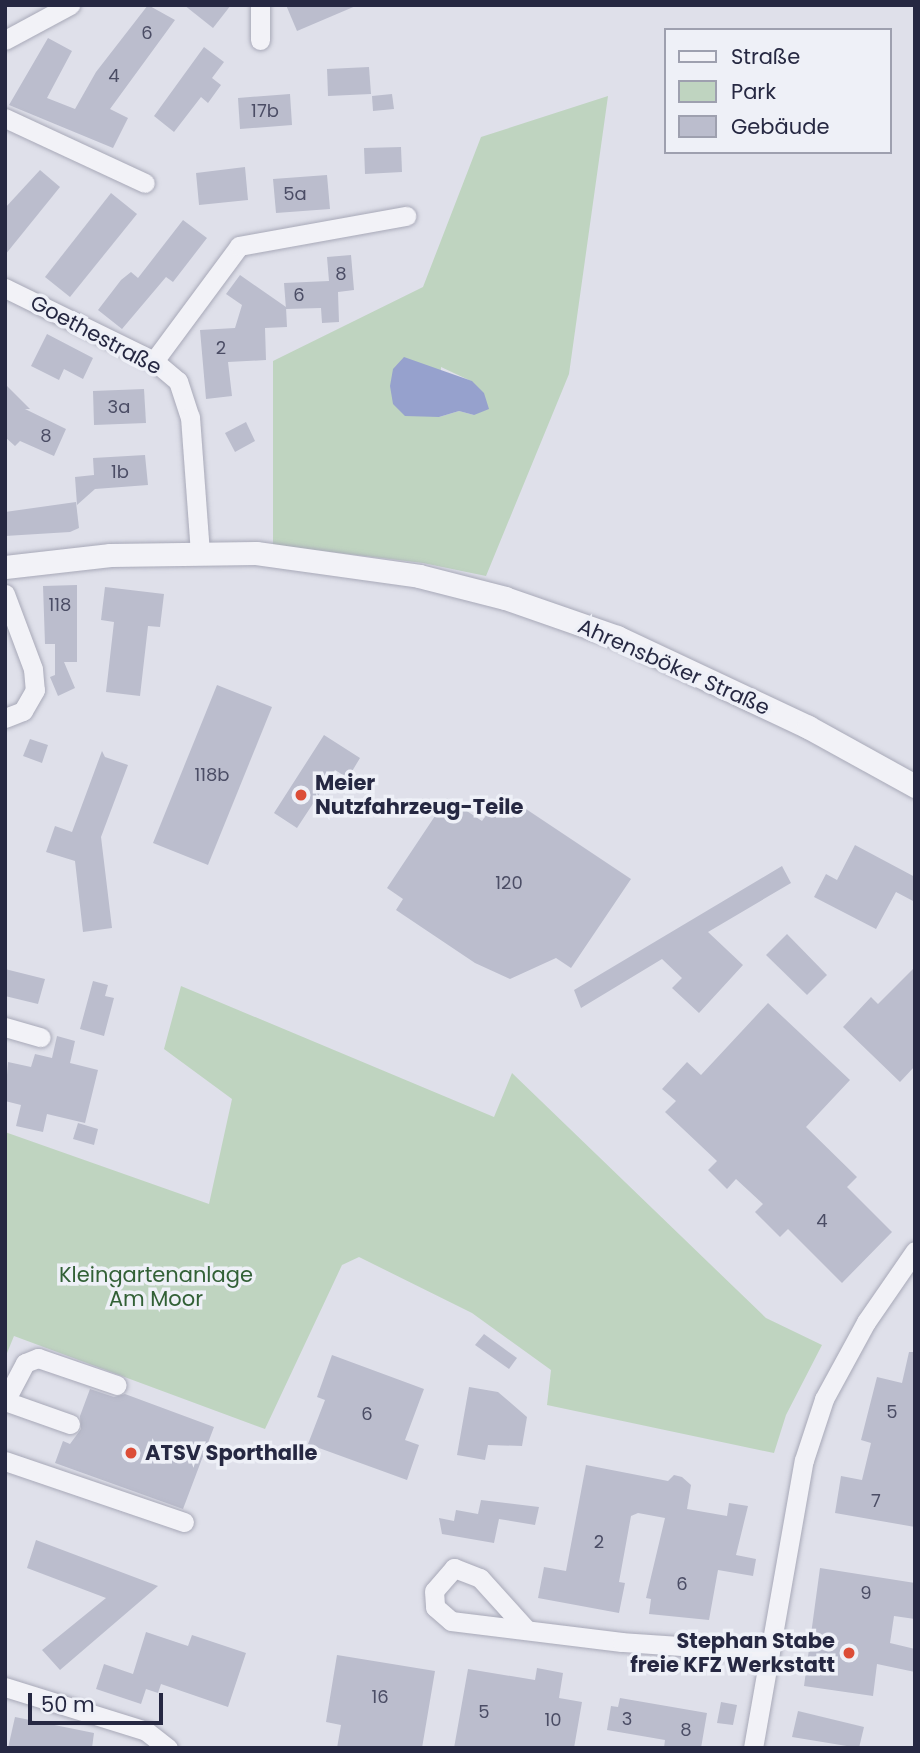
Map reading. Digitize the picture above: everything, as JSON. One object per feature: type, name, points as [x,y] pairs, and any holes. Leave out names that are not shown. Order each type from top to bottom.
[{"type":"street","points":[[5,40],[70,5]]},
{"type":"street","points":[[260,5],[260,40]]},
{"type":"street","points":[[5,118],[145,183]]},
{"type":"street","points":[[154,361],[239,246],[406,216]]},
{"type":"street","name":"Goethestraße","points":[[5,288],[154,361],[178,381],[190,417],[200,554]]},
{"type":"street","name":"Ahrensböker Straße","points":[[5,567],[110,555],[256,553],[419,576],[505,598],[617,637],[808,727],[915,786]]},
{"type":"street","points":[[5,594],[33,669],[35,690],[23,711],[5,718]]},
{"type":"street","points":[[5,1027],[41,1037]]},
{"type":"street","points":[[753,1748],[803,1460],[824,1399],[866,1322],[915,1251]]},
{"type":"street","points":[[70,1424],[5,1401],[24,1363],[38,1358],[117,1385]]},
{"type":"street","points":[[5,1461],[184,1522]]},
{"type":"street","points":[[527,1630],[480,1578],[454,1568],[435,1591],[436,1607],[450,1621],[527,1630],[770,1652]]},
{"type":"street","points":[[5,1687],[146,1731],[168,1748]]},
{"type":"green space","points":[[608,96],[569,374],[486,576],[423,563],[273,545],[273,361],[423,287],[481,137]],"holes":[[[441,367],[471,381],[474,415],[459,411],[439,417]]]},
{"type":"green space","name":"Kleingartenanlage Am Moor","points":[[181,986],[494,1117],[512,1073],[766,1318],[822,1345],[786,1415],[774,1453],[547,1405],[551,1370],[472,1313],[359,1257],[342,1265],[265,1429],[14,1336],[5,1358],[5,1132],[209,1204],[232,1099],[164,1049]]},
{"type":"water","points":[[404,357],[472,381],[484,393],[489,409],[474,415],[459,411],[439,417],[405,416],[393,404],[390,386],[393,369]]},
{"type":"building","points":[[148,5],[175,20],[110,109],[128,118],[113,148],[9,105],[48,38],[72,51],[47,98],[75,109],[96,72]]},
{"type":"building","points":[[184,5],[231,5],[213,28]]},
{"type":"building","points":[[286,5],[358,5],[297,31]]},
{"type":"building","points":[[204,47],[224,62],[212,78],[221,85],[208,103],[201,97],[174,132],[154,116]]},
{"type":"building","points":[[369,67],[371,94],[328,96],[327,69]]},
{"type":"building","points":[[290,94],[292,125],[240,129],[238,98]]},
{"type":"building","points":[[392,94],[394,109],[373,111],[372,96]]},
{"type":"building","points":[[401,147],[402,172],[365,174],[364,148]]},
{"type":"building","points":[[245,167],[248,200],[199,205],[196,173]]},
{"type":"building","points":[[40,170],[60,187],[5,255],[5,208]]},
{"type":"building","points":[[327,175],[330,209],[276,213],[273,179]]},
{"type":"building","points":[[111,193],[137,214],[70,297],[45,277]]},
{"type":"building","points":[[183,220],[207,238],[173,282],[166,277],[122,329],[98,310],[121,280],[131,272],[138,278]]},
{"type":"building","points":[[351,255],[354,290],[338,292],[339,322],[322,323],[321,308],[286,309],[284,283],[329,281],[327,257]]},
{"type":"building","points":[[240,275],[286,307],[287,327],[265,328],[266,360],[228,362],[232,396],[206,399],[200,330],[235,328],[242,305],[226,294]]},
{"type":"building","points":[[47,334],[93,358],[83,379],[64,369],[59,380],[31,366]]},
{"type":"building","points":[[5,384],[30,409],[25,409],[66,429],[54,456],[20,441],[15,446],[5,437]]},
{"type":"building","points":[[144,389],[146,423],[94,425],[93,391]]},
{"type":"building","points":[[246,422],[255,441],[235,452],[225,433]]},
{"type":"building","points":[[145,455],[148,485],[95,489],[77,505],[75,477],[94,475],[93,458]]},
{"type":"building","points":[[76,502],[79,528],[70,532],[5,536],[5,512]]},
{"type":"building","points":[[77,585],[77,662],[64,662],[75,688],[58,696],[50,677],[55,675],[55,644],[45,644],[43,586]]},
{"type":"building","points":[[105,587],[164,594],[160,627],[148,626],[140,696],[106,692],[114,622],[101,620]]},
{"type":"building","points":[[217,685],[272,707],[208,865],[153,843]]},
{"type":"building","name":"Meier Nutzfahrzeug-Teile","points":[[324,735],[360,758],[348,778],[335,770],[297,828],[274,813]]},
{"type":"building","points":[[30,739],[48,745],[42,763],[23,756]]},
{"type":"building","points":[[102,751],[105,757],[128,765],[101,837],[112,928],[83,932],[75,861],[46,852],[55,826],[72,832]]},
{"type":"building","points":[[502,793],[631,879],[571,968],[556,958],[510,979],[475,963],[396,910],[403,899],[387,888],[447,798],[482,821]]},
{"type":"building","points":[[855,845],[915,877],[915,902],[896,892],[876,929],[814,897],[826,874],[837,880]]},
{"type":"building","points":[[782,866],[791,883],[708,932],[743,965],[699,1013],[672,988],[682,978],[662,959],[581,1008],[574,990]]},
{"type":"building","points":[[787,934],[827,975],[807,995],[766,955]]},
{"type":"building","points":[[915,967],[915,1066],[900,1082],[843,1027],[871,997],[878,1004]]},
{"type":"building","points":[[5,969],[45,979],[38,1004],[5,996]]},
{"type":"building","points":[[93,981],[108,985],[105,996],[114,998],[104,1036],[80,1029]]},
{"type":"building","points":[[768,1003],[850,1080],[806,1127],[857,1177],[847,1187],[892,1232],[842,1283],[788,1229],[780,1237],[755,1212],[763,1204],[736,1179],[727,1189],[708,1170],[717,1161],[665,1112],[676,1101],[662,1089],[687,1062],[701,1075]]},
{"type":"building","points":[[57,1036],[75,1041],[70,1063],[98,1070],[85,1123],[47,1114],[43,1132],[16,1126],[21,1105],[5,1101],[8,1062],[31,1067],[35,1054],[52,1058]]},
{"type":"building","points":[[78,1123],[98,1129],[94,1145],[73,1139]]},
{"type":"building","points":[[484,1334],[517,1358],[509,1369],[475,1345]]},
{"type":"building","points":[[909,1352],[915,1352],[915,1527],[835,1513],[841,1476],[862,1480],[871,1443],[861,1440],[877,1377],[902,1383]]},
{"type":"building","points":[[332,1355],[424,1389],[405,1440],[419,1445],[407,1480],[308,1444],[325,1400],[317,1397]]},
{"type":"building","points":[[469,1387],[498,1392],[527,1417],[522,1446],[488,1445],[485,1460],[457,1455]]},
{"type":"building","name":"ATSV Sporthalle","points":[[90,1389],[114,1397],[125,1394],[214,1427],[183,1509],[55,1463],[63,1441],[70,1444],[81,1429],[80,1416]]},
{"type":"building","points":[[586,1465],[668,1481],[674,1475],[682,1477],[691,1485],[687,1509],[727,1516],[729,1503],[748,1506],[736,1555],[756,1559],[753,1576],[718,1570],[709,1620],[649,1614],[651,1599],[646,1598],[665,1518],[638,1513],[631,1516],[619,1582],[625,1583],[619,1613],[538,1598],[544,1567],[566,1571]]},
{"type":"building","points":[[481,1500],[539,1507],[535,1525],[499,1519],[494,1543],[442,1534],[439,1518],[454,1521],[456,1510],[478,1514]]},
{"type":"building","points":[[36,1540],[158,1586],[60,1670],[42,1650],[106,1598],[27,1568]]},
{"type":"building","points":[[820,1568],[915,1583],[915,1619],[894,1616],[890,1643],[915,1649],[915,1672],[877,1664],[873,1696],[804,1686]]},
{"type":"building","points":[[146,1632],[188,1646],[192,1635],[246,1653],[228,1707],[161,1684],[158,1693],[146,1689],[141,1704],[96,1689],[104,1664],[133,1674]]},
{"type":"building","points":[[337,1655],[435,1671],[422,1748],[337,1748],[341,1725],[326,1722]]},
{"type":"building","points":[[537,1668],[563,1673],[559,1698],[582,1702],[574,1748],[454,1748],[468,1669],[535,1680]]},
{"type":"building","points":[[620,1698],[707,1713],[701,1748],[664,1748],[665,1740],[607,1730],[611,1706],[618,1707]]},
{"type":"building","points":[[721,1702],[737,1705],[733,1725],[717,1723]]},
{"type":"building","points":[[798,1711],[864,1727],[859,1748],[792,1737]]},
{"type":"building","points":[[15,1717],[94,1733],[92,1748],[8,1748]]},
{"type":"place","name":"Meier Nutzfahrzeug-Teile","points":[[301,795]]},
{"type":"place","name":"ATSV Sporthalle","points":[[131,1453]]},
{"type":"place","name":"Stephan Stabe freie KFZ Werkstatt","points":[[849,1653]]}]
